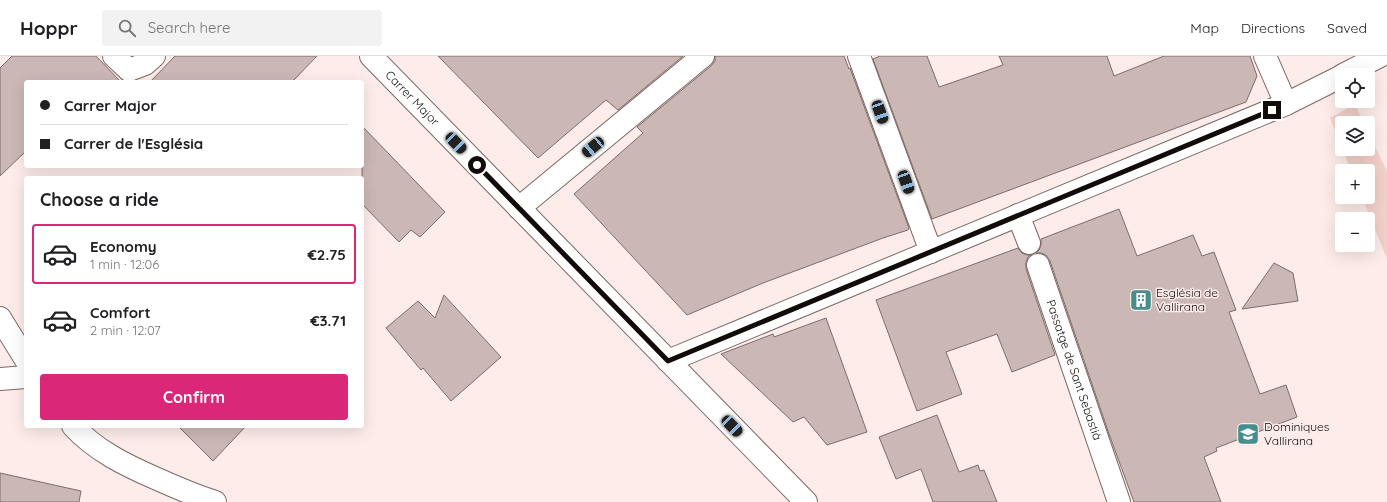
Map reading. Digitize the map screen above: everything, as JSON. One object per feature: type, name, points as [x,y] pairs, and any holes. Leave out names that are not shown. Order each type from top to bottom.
[{"type":"street","points":[[122,69],[145,64],[154,56]]},
{"type":"street","name":"Carrer Major","points":[[371,56],[806,502]]},
{"type":"street","points":[[519,208],[703,56]]},
{"type":"street","points":[[859,56],[931,252]]},
{"type":"street","points":[[1265,56],[1286,104]]},
{"type":"street","points":[[1357,68],[1380,56]]},
{"type":"street","points":[[668,361],[1286,104],[1335,79]]},
{"type":"street","points":[[1018,215],[1030,243]]},
{"type":"street","name":"Passatge de Sant Sebastià","points":[[1038,265],[1108,475],[1119,502]]},
{"type":"street","points":[[0,318],[24,357]]},
{"type":"street","points":[[0,380],[24,377]]},
{"type":"street","points":[[75,428],[81,435],[120,462],[192,495],[215,502]]},
{"type":"shaded area","points":[[1348,108],[1357,108],[1361,116],[1335,116],[1335,130],[1330,118]]},
{"type":"shaded area","points":[[1375,146],[1387,171],[1387,259],[1375,229],[1375,212],[1368,212],[1365,204],[1375,204],[1375,164],[1348,164],[1346,156],[1375,156]]},
{"type":"building","points":[[12,56],[96,56],[119,80],[24,80],[24,153],[0,176],[0,68]]},
{"type":"building","points":[[175,56],[317,56],[294,80],[152,80]]},
{"type":"building","points":[[438,56],[683,56],[618,110],[606,100],[538,158]]},
{"type":"building","points":[[715,56],[844,56],[849,69],[850,68],[909,228],[908,230],[763,283],[687,315],[574,194],[643,133],[637,127],[711,66],[715,61]]},
{"type":"building","points":[[880,56],[927,56],[939,87],[1003,65],[999,56],[1107,56],[1114,76],[1164,56],[1250,56],[1257,76],[1246,102],[932,219],[873,59]]},
{"type":"building","points":[[364,128],[445,212],[420,237],[411,230],[399,242],[364,206],[364,176],[362,176],[362,168],[364,168]]},
{"type":"building","points":[[1119,209],[1137,256],[1193,235],[1202,256],[1214,252],[1236,310],[1229,312],[1260,394],[1286,385],[1297,417],[1216,448],[1217,451],[1204,457],[1221,502],[1134,502],[1109,434],[1050,261],[1046,255],[1036,253],[1041,245],[1041,239]]},
{"type":"building","points":[[1018,248],[1022,253],[1031,255],[1028,257],[1026,262],[1026,269],[1055,355],[1012,372],[997,334],[946,352],[962,394],[917,411],[876,300]]},
{"type":"building","points":[[1274,263],[1293,273],[1298,301],[1242,309]]},
{"type":"building","points":[[444,295],[501,357],[451,401],[423,368],[421,370],[386,328],[418,301],[435,318]]},
{"type":"building","points":[[826,318],[867,432],[827,445],[804,417],[793,422],[721,354],[773,334],[774,337]]},
{"type":"building","points":[[937,415],[959,472],[978,465],[980,471],[984,470],[997,502],[933,502],[921,469],[896,479],[879,437]]},
{"type":"building","points":[[180,428],[244,428],[213,461]]},
{"type":"building","points":[[0,473],[81,491],[79,502],[0,502]]},
{"type":"place","name":"Església de Vallirana","points":[[1141,300]]},
{"type":"place","name":"Dominiques Vallirana","points":[[1248,434]]},
{"type":"route","points":[[477,165],[668,361],[1272,110]]}]
